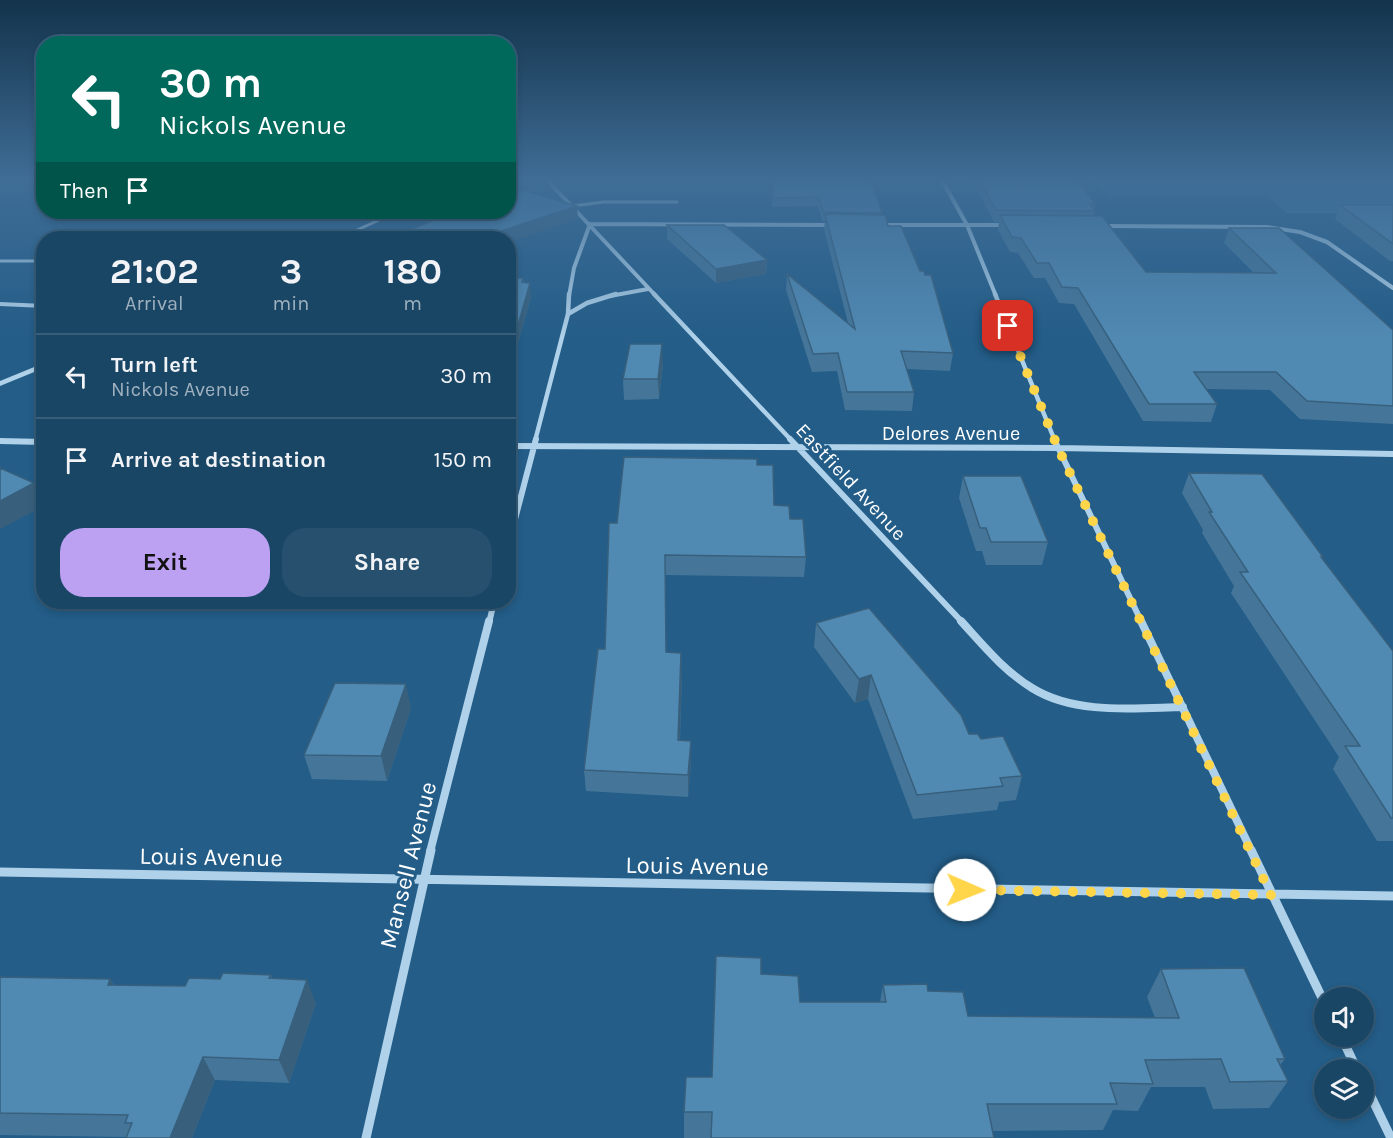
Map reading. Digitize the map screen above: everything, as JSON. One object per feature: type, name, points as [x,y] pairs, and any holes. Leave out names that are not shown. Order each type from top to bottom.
[{"type":"street","points":[[516,515],[568,314],[568,297],[581,244],[586,233]]},
{"type":"street","name":"Eastfield Avenue","points":[[598,233],[1003,666],[1033,689],[1063,702],[1115,708],[1183,707]]},
{"type":"street","points":[[970,233],[1058,448],[1317,987]]},
{"type":"street","points":[[1303,233],[1327,242],[1393,288]]},
{"type":"street","points":[[1386,282],[1393,282]]},
{"type":"street","points":[[568,314],[586,302],[604,296],[648,288]]},
{"type":"street","points":[[0,384],[36,368]]},
{"type":"street","points":[[0,441],[36,442]]},
{"type":"street","name":"Delores Avenue","points":[[516,446],[1058,448],[1393,454]]},
{"type":"street","name":"Mansell Avenue","points":[[366,1138],[423,881],[492,609]]},
{"type":"street","name":"Louis Avenue","points":[[0,872],[1393,896]]},
{"type":"street","points":[[1374,1103],[1391,1138]]},
{"type":"lane","points":[[0,261],[36,261]]},
{"type":"lane","points":[[0,304],[36,306]]},
{"type":"building","points":[[676,233],[734,233],[767,260],[716,269]]},
{"type":"building","points":[[830,233],[904,233],[920,271],[924,271],[925,275],[931,275],[953,353],[901,351],[914,392],[847,392],[838,353],[813,354],[787,274],[855,329]]},
{"type":"building","points":[[1010,233],[1115,233],[1146,272],[1276,273],[1234,233],[1285,233],[1393,330],[1393,406],[1307,401],[1276,372],[1194,372],[1217,404],[1149,404],[1078,288],[1062,287],[1049,263],[1037,263],[1021,238],[1012,237]]},
{"type":"building","points":[[1378,233],[1393,233],[1393,244]]},
{"type":"building","points":[[516,278],[523,278],[522,282],[530,283],[516,332]]},
{"type":"building","points":[[630,344],[662,344],[658,379],[623,379]]},
{"type":"building","points":[[624,457],[757,459],[757,465],[773,465],[774,505],[789,506],[790,519],[803,519],[806,557],[665,555],[666,652],[681,653],[678,740],[691,741],[688,775],[584,770],[598,649],[605,649],[609,523],[617,523]]},
{"type":"building","points":[[0,468],[34,483],[0,501]]},
{"type":"building","points":[[1189,473],[1262,474],[1323,557],[1321,557],[1393,651],[1393,818],[1345,746],[1360,746],[1240,572],[1248,572],[1209,512],[1212,512]]},
{"type":"building","points":[[963,476],[1021,476],[1048,542],[991,542],[986,528],[980,528]]},
{"type":"building","points":[[869,608],[961,715],[969,734],[978,734],[981,739],[1003,736],[1022,776],[1000,778],[1003,786],[917,795],[871,675],[859,679],[816,623]]},
{"type":"building","points":[[335,683],[406,684],[381,756],[304,755]]},
{"type":"building","points":[[716,956],[761,958],[761,974],[798,976],[800,1002],[886,1002],[883,985],[927,984],[928,991],[963,992],[968,1016],[1179,1018],[1161,969],[1244,968],[1285,1059],[1277,1059],[1288,1081],[1230,1082],[1221,1059],[1145,1060],[1153,1084],[1110,1083],[1117,1104],[987,1104],[994,1138],[711,1138],[712,1112],[684,1112],[686,1077],[712,1077]]},
{"type":"building","points":[[223,973],[271,975],[269,978],[307,980],[279,1060],[203,1057],[170,1138],[126,1138],[132,1123],[125,1123],[128,1115],[0,1113],[0,977],[110,979],[108,985],[185,986],[189,978],[220,979]]},
{"type":"route","points":[[965,890],[1271,895],[1058,448],[1008,326]]}]
